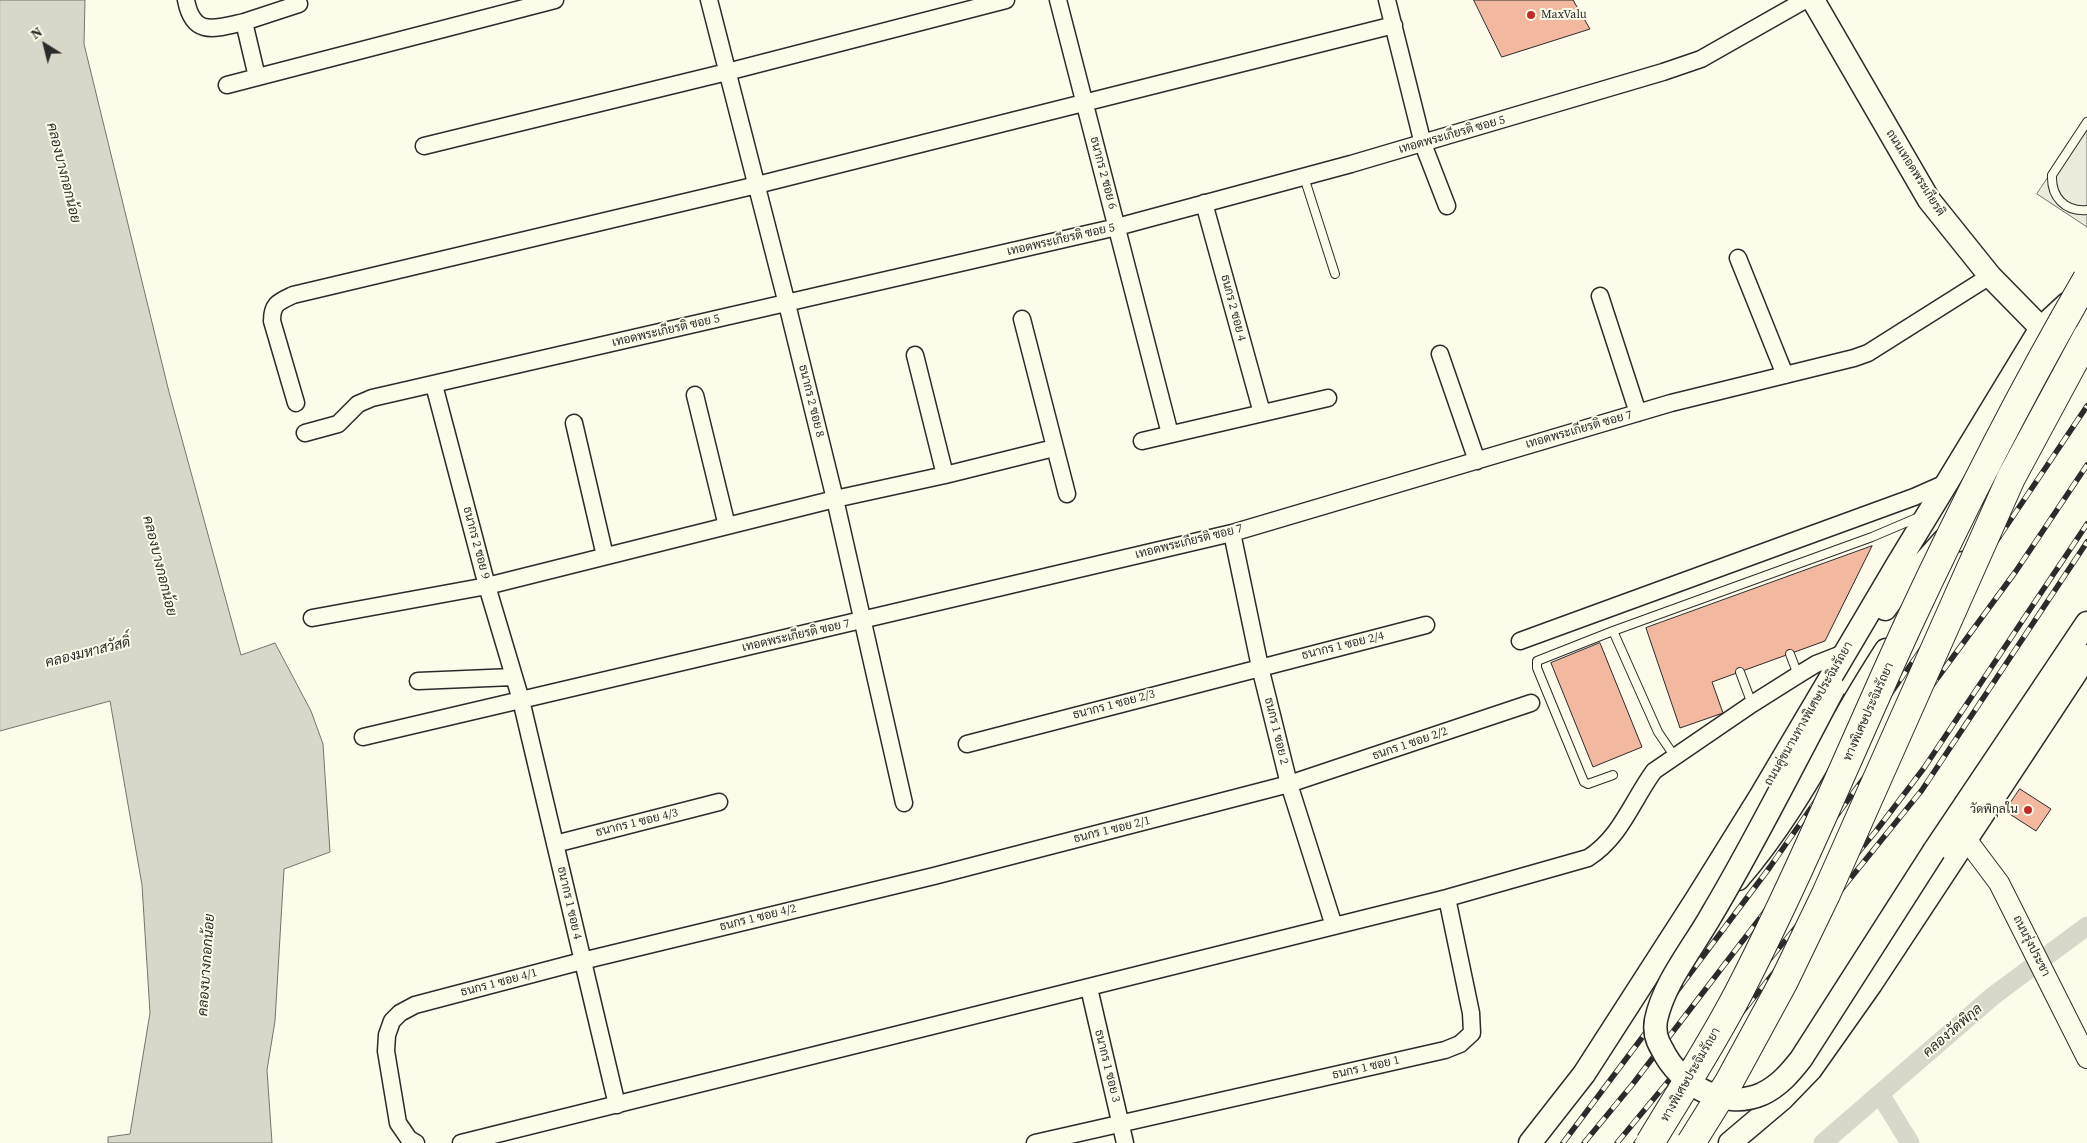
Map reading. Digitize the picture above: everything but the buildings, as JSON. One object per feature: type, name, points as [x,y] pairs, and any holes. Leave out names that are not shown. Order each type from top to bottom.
[{"type":"highway","name":"ทางพิเศษประจิมรัถยา","points":[[1650,1143],[1738,992],[1809,844],[1909,623],[1973,491],[2026,388],[2087,279]]},
{"type":"highway","points":[[1692,1143],[1729,1082],[1784,981],[1830,885],[2011,478],[2087,337]]},
{"type":"main road","name":"ถนนเทอดพระเกียรติ","points":[[1814,1],[1929,200],[1990,276],[2041,328]]},
{"type":"main road","name":"ถนนคู่ขนานทางพิเศษประจิมรัถยา","points":[[1530,1143],[1584,1074],[1760,798],[1897,564],[2041,328],[2087,287]]},
{"type":"main road","points":[[1648,974],[1708,914],[1766,845],[1787,816],[1883,655],[2024,440],[2087,326]]},
{"type":"main road","points":[[1834,688],[1879,616],[1899,590],[1945,539],[1987,498]]},
{"type":"main road","points":[[1897,564],[1739,867],[1663,997],[1655,1022],[1657,1040],[1675,1069],[1688,1082],[1708,1093],[1728,1099],[1746,1098],[1762,1094],[1776,1086],[1788,1075],[1806,1051],[1934,851],[2087,624]]},
{"type":"main road","points":[[1730,1143],[1782,1099],[1811,1069],[1871,984],[2087,656]]},
{"type":"street","points":[[186,0],[194,22],[202,28],[244,22],[299,4]]},
{"type":"street","points":[[227,85],[555,0]]},
{"type":"street","name":"ธนากร 2 ซอย 8","points":[[709,0],[835,498],[904,804]]},
{"type":"street","points":[[424,146],[727,72],[1006,0]]},
{"type":"street","name":"ธนากร 2 ซอย 6","points":[[1058,0],[1170,434]]},
{"type":"street","points":[[1387,0],[1423,144],[1447,206]]},
{"type":"street","name":"เทอดพระเกียรติ ซอย 5","points":[[305,433],[338,424],[358,404],[372,398],[787,304],[1117,226],[1423,144],[1701,59],[1814,1]]},
{"type":"street","points":[[244,22],[257,77]]},
{"type":"street","points":[[296,403],[272,321],[272,312],[277,303],[293,295],[757,185],[1394,25]]},
{"type":"street","name":"ธนกร 2 ซอย 4","points":[[1204,203],[1262,412]]},
{"type":"street","points":[[1738,258],[1785,375]]},
{"type":"street","name":"เทอดพระเกียรติ ซอย 7","points":[[364,737],[1232,533],[1638,413],[1868,353],[1990,276]]},
{"type":"street","points":[[1600,296],[1638,413]]},
{"type":"street","points":[[1022,319],[1054,448],[1068,494]]},
{"type":"street","points":[[1440,354],[1476,461]]},
{"type":"street","points":[[915,355],[945,475]]},
{"type":"street","name":"ธนากร 2 ซอย 9","points":[[434,385],[487,586],[521,700]]},
{"type":"street","points":[[695,395],[727,526]]},
{"type":"street","points":[[1142,441],[1328,398]]},
{"type":"street","points":[[574,424],[605,556]]},
{"type":"street","points":[[312,618],[487,586],[835,498],[945,475],[1054,448]]},
{"type":"street","points":[[1520,641],[1905,501],[1948,482]]},
{"type":"street","name":"ธนกร 1 ซอย 2","points":[[1232,533],[1260,667],[1289,784],[1334,926]]},
{"type":"street","name":"ธนากร 1 ซอย 2/4","points":[[1260,667],[1426,625]]},
{"type":"street","points":[[461,1143],[1446,898],[1588,858],[1600,851],[1616,834],[1644,784],[1654,771],[1798,675],[1816,664],[1844,653]]},
{"type":"street","name":"ธนากร 1 ซอย 2/3","points":[[967,744],[1260,667]]},
{"type":"street","points":[[418,681],[513,677]]},
{"type":"street","name":"ธนากร 1 ซอย 4","points":[[521,700],[617,1105]]},
{"type":"street","name":"ธนกร 1 ซอย 2/2","points":[[1289,784],[1531,703]]},
{"type":"street","name":"ธนกร 1 ซอย 2/1","points":[[934,876],[1289,784]]},
{"type":"street","name":"ธนากร 1 ซอย 4/3","points":[[555,844],[719,802]]},
{"type":"street","name":"ถนนรุ่งประชา","points":[[1966,839],[1999,883],[2087,1058]]},
{"type":"street","name":"ธนกร 1 ซอย 4/2","points":[[582,961],[934,876]]},
{"type":"street","name":"ธนกร 1 ซอย 1","points":[[1121,1123],[1445,1050],[1460,1044],[1472,1033],[1471,1013],[1446,898]]},
{"type":"street","name":"ธนกร 1 ซอย 4/1","points":[[416,1143],[409,1139],[398,1123],[386,1051],[387,1034],[392,1020],[415,1005],[582,961]]},
{"type":"street","name":"ธนากร 1 ซอย 3","points":[[1089,988],[1125,1143]]},
{"type":"street","points":[[1035,1143],[1121,1123]]},
{"type":"lane","points":[[2087,122],[2052,175],[2052,184],[2057,198],[2076,211],[2087,210]]},
{"type":"lane","points":[[1304,177],[1335,274]]},
{"type":"lane","points":[[1613,775],[1592,784],[1584,782],[1536,664],[1537,661],[1613,631],[1872,537],[1929,514]]},
{"type":"lane","points":[[1613,631],[1658,732],[1675,756]]},
{"type":"lane","points":[[1790,654],[1798,675]]},
{"type":"lane","points":[[1740,672],[1752,704]]},
{"type":"shaded area","points":[[2087,119],[2087,227],[2037,194]]},
{"type":"water","points":[[0,0],[85,0],[84,44],[169,392],[241,655],[275,643],[311,711],[323,744],[330,852],[284,869],[275,1021],[267,1070],[272,1143],[108,1143],[108,1137],[130,1134],[150,1013],[142,885],[110,701],[0,731]]},
{"type":"waterway","name":"คลองวัดพิกุล","points":[[1823,1143],[1993,996],[2087,926]]},
{"type":"waterway","points":[[1880,1094],[1910,1143]]},
{"type":"railway","points":[[1563,1143],[1770,867],[1989,552],[2087,406]]},
{"type":"railway","points":[[1584,1143],[1632,1085],[1787,883],[2016,571],[2087,465]]},
{"type":"railway","points":[[1617,1143],[1876,831],[1924,768],[2087,524]]},
{"type":"railway","points":[[1636,1143],[1922,790],[2087,542]]},
{"type":"place","name":"MaxValu","points":[[1531,15]]},
{"type":"place","name":"วัดพิกุลใน","points":[[2028,810]]},
{"type":"water label","name":"คลองบางกอกน้อย","points":[[63,173]]},
{"type":"water label","name":"คลองบางกอกน้อย","points":[[159,566]]},
{"type":"water label","name":"คลองมหาสวัสดิ์","points":[[88,653]]},
{"type":"water label","name":"คลองบางกอกน้อย","points":[[207,965]]}]
